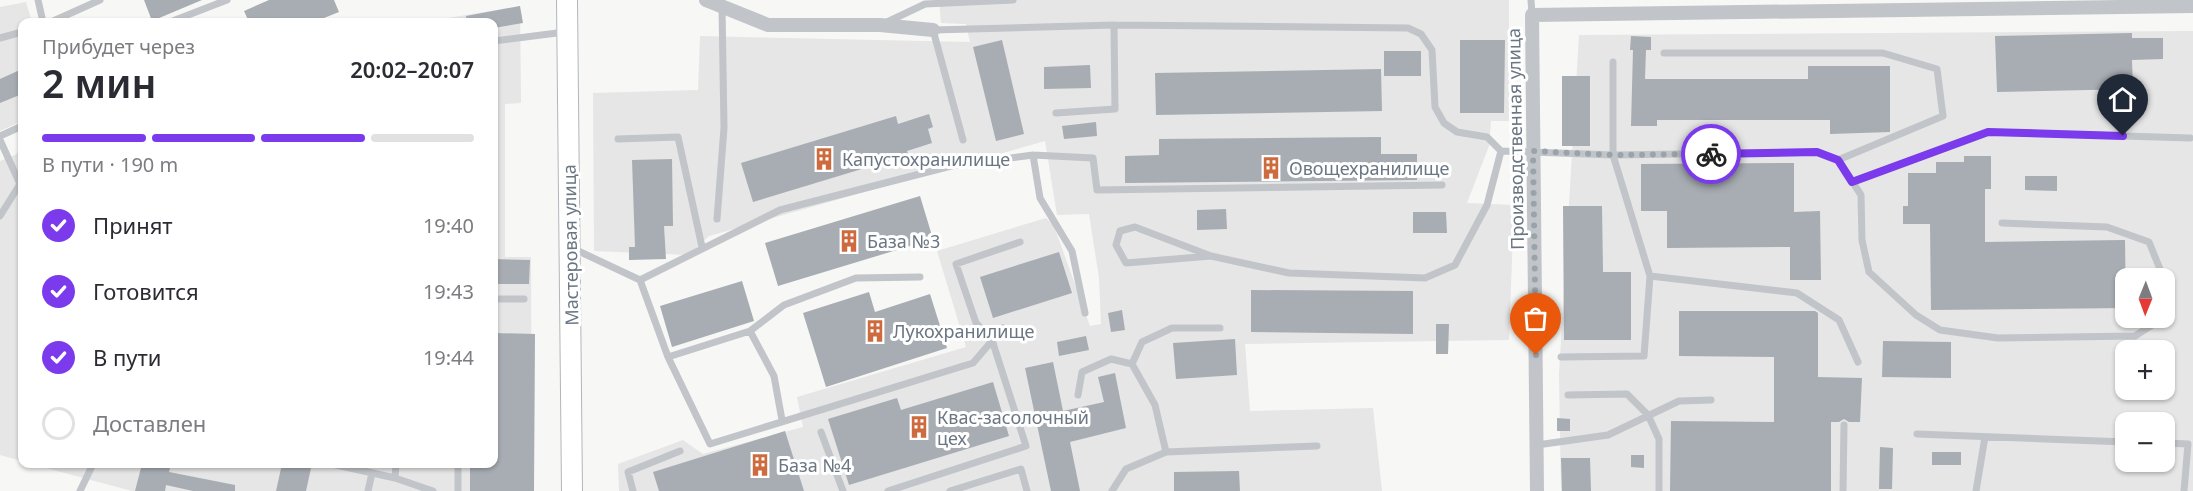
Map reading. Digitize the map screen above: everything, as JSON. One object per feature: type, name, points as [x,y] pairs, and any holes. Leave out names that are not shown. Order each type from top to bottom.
[{"type":"main road","name":"Мастеровая улица","points":[[567,0],[572,491]]},
{"type":"street","points":[[706,0],[768,25],[880,25],[933,30]]},
{"type":"street","name":"Производственная улица","points":[[1537,491],[1532,15],[2193,6]]},
{"type":"lane","points":[[38,0],[42,18]]},
{"type":"lane","points":[[60,18],[100,0]]},
{"type":"lane","points":[[180,18],[227,0]]},
{"type":"lane","points":[[880,25],[925,4],[1012,0]]},
{"type":"lane","points":[[1531,0],[1532,15]]},
{"type":"lane","points":[[717,219],[724,128],[722,8]]},
{"type":"lane","points":[[1056,113],[1115,109],[1114,25]]},
{"type":"lane","points":[[963,140],[933,30],[1114,25],[1408,28],[1421,34],[1432,50],[1435,107],[1444,123],[1457,132],[1487,137],[1501,151],[1613,155],[1817,152],[1838,160],[1860,195],[1862,240],[1869,272],[1916,315],[1940,330],[1998,338],[2135,336],[2147,328]]},
{"type":"lane","points":[[498,41],[567,32]]},
{"type":"lane","points":[[0,38],[18,33]]},
{"type":"lane","points":[[1664,53],[1882,53],[1937,69],[1943,116],[1838,160]]},
{"type":"lane","points":[[1561,357],[1644,356],[1650,276],[1613,155],[1613,62]]},
{"type":"lane","points":[[18,128],[0,138],[18,179]]},
{"type":"lane","points":[[1852,182],[1988,132],[2190,138]]},
{"type":"lane","points":[[618,139],[678,137],[702,248]]},
{"type":"lane","points":[[1211,256],[1126,263],[1116,245],[1120,231],[1135,227],[1211,256],[1289,273],[1425,278],[1455,265],[1487,205],[1501,151]]},
{"type":"lane","points":[[640,280],[780,210],[951,166],[1033,155],[1093,158],[1097,190],[1443,185]]},
{"type":"lane","points":[[1033,155],[1040,198],[1072,251],[1085,313]]},
{"type":"lane","points":[[0,216],[18,187]]},
{"type":"lane","points":[[2002,223],[2108,226],[2149,242],[2160,268]]},
{"type":"lane","points":[[888,491],[1026,446],[992,340],[976,323],[956,264],[1020,242]]},
{"type":"lane","points":[[570,247],[640,280],[669,357],[710,444],[973,363],[1002,328]]},
{"type":"lane","points":[[1650,276],[1797,293],[1839,320],[1858,362]]},
{"type":"lane","points":[[669,357],[750,331],[784,305],[856,278],[920,277]]},
{"type":"lane","points":[[498,299],[524,299]]},
{"type":"lane","points":[[1132,364],[1142,342],[1172,328],[1220,328]]},
{"type":"lane","points":[[750,331],[774,376],[782,420]]},
{"type":"lane","points":[[1078,395],[1082,372],[1111,359],[1132,364],[1155,405],[1166,452]]},
{"type":"lane","points":[[1568,395],[1627,394],[1648,415],[1659,439],[1659,491]]},
{"type":"lane","points":[[1537,445],[1608,435],[1679,401],[1711,400]]},
{"type":"lane","points":[[1843,491],[1844,425]]},
{"type":"lane","points":[[820,432],[843,491]]},
{"type":"lane","points":[[1917,434],[2115,442]]},
{"type":"lane","points":[[1976,491],[1985,437]]},
{"type":"lane","points":[[2175,443],[2188,444],[2184,491]]},
{"type":"lane","points":[[1112,491],[1126,469],[1166,452],[1317,446]]},
{"type":"lane","points":[[633,491],[628,472],[680,451]]},
{"type":"lane","points":[[80,491],[91,468]]},
{"type":"lane","points":[[350,468],[395,478],[433,491]]},
{"type":"lane","points":[[395,478],[396,468]]},
{"type":"lane","points":[[458,468],[458,491]]},
{"type":"lane","points":[[950,491],[1021,469],[1027,491]]},
{"type":"lane","points":[[368,491],[372,473]]},
{"type":"shaded area","points":[[939,0],[1509,0],[1509,121],[1491,121],[1489,146],[1467,203],[1514,205],[1509,340],[1245,344],[1250,411],[1373,408],[1382,491],[619,491],[618,464],[683,440],[703,454],[803,427],[797,397],[966,347],[937,251],[1046,218],[1054,226],[1090,326],[1101,324],[1099,278],[1089,214],[1057,215],[1045,141],[709,236],[689,255],[594,251],[593,93],[698,90],[700,36],[970,42],[966,24],[941,23]]},
{"type":"shaded area","points":[[26,2],[31,18],[18,18],[18,123],[0,131],[0,7]]},
{"type":"shaded area","points":[[520,6],[521,103],[505,104],[505,257],[531,257],[532,491],[132,491],[46,468],[498,468],[498,18],[448,18]]},
{"type":"shaded area","points":[[2193,31],[2193,491],[1561,491],[1559,374],[1579,35]]},
{"type":"shaded area","points":[[18,152],[18,460],[0,455],[0,161]]},
{"type":"building","points":[[144,0],[202,0],[159,18],[151,18]]},
{"type":"building","points":[[269,0],[334,0],[339,12],[324,18],[247,18],[244,11]]},
{"type":"building","points":[[520,6],[523,23],[498,27],[498,18],[466,18],[466,16]]},
{"type":"building","points":[[2132,33],[2132,38],[2163,38],[2163,59],[2132,60],[2133,89],[1997,92],[1995,36]]},
{"type":"building","points":[[1631,36],[1651,37],[1651,50],[1646,50],[1645,79],[1808,79],[1808,66],[1890,66],[1890,132],[1830,134],[1830,120],[1657,120],[1657,126],[1631,126],[1633,50],[1630,50]]},
{"type":"building","points":[[1002,40],[1024,134],[996,141],[973,47]]},
{"type":"building","points":[[1460,40],[1505,40],[1504,113],[1460,113]]},
{"type":"building","points":[[1384,51],[1421,51],[1421,76],[1384,76]]},
{"type":"building","points":[[1090,65],[1091,88],[1044,89],[1044,67]]},
{"type":"building","name":"Овощехранилище","points":[[1381,69],[1382,111],[1156,115],[1155,73]]},
{"type":"building","points":[[18,71],[18,96],[0,103],[0,79]]},
{"type":"building","points":[[1562,76],[1590,76],[1590,146],[1562,146]]},
{"type":"building","name":"Капустохранилище","points":[[929,114],[933,127],[928,129],[932,143],[907,151],[908,155],[753,202],[741,163],[896,116],[898,124]]},
{"type":"building","points":[[1096,122],[1097,136],[1064,139],[1062,126]]},
{"type":"building","name":"Овощехранилище","points":[[1381,137],[1381,154],[1417,154],[1417,180],[1125,183],[1125,156],[1159,155],[1159,139]]},
{"type":"building","points":[[1964,156],[1991,156],[1991,189],[1985,189],[1985,242],[2125,240],[2125,268],[2115,268],[2115,308],[1931,310],[1930,224],[1903,224],[1903,206],[1908,206],[1908,173],[1936,173],[1936,162],[1964,162]]},
{"type":"building","points":[[672,159],[673,226],[664,226],[666,259],[629,260],[629,247],[635,247],[632,160]]},
{"type":"building","points":[[1794,163],[1794,212],[1820,211],[1821,280],[1790,280],[1790,247],[1667,248],[1667,211],[1641,211],[1641,164]]},
{"type":"building","points":[[2025,176],[2057,176],[2057,191],[2025,190]]},
{"type":"building","name":"База №3","points":[[920,196],[933,239],[778,286],[765,243]]},
{"type":"building","points":[[1563,206],[1602,206],[1603,272],[1631,272],[1631,340],[1564,340]]},
{"type":"building","points":[[1226,209],[1227,229],[1197,230],[1197,210]]},
{"type":"building","points":[[1413,212],[1446,212],[1447,233],[1413,233]]},
{"type":"building","points":[[1059,252],[1072,293],[993,318],[980,277]]},
{"type":"building","points":[[498,259],[530,260],[529,284],[498,284]]},
{"type":"building","points":[[742,281],[754,321],[672,347],[660,306]]},
{"type":"building","points":[[1251,290],[1413,291],[1413,334],[1251,332]]},
{"type":"building","name":"Лукохранилище","points":[[869,292],[875,312],[930,294],[947,348],[826,387],[803,313]]},
{"type":"building","points":[[1122,310],[1125,330],[1111,332],[1108,313]]},
{"type":"building","points":[[1679,311],[1815,311],[1818,313],[1818,377],[1862,378],[1860,422],[1849,422],[1844,419],[1831,422],[1831,491],[1670,491],[1671,421],[1774,422],[1774,357],[1679,356]]},
{"type":"building","points":[[1436,324],[1449,324],[1448,354],[1436,354]]},
{"type":"building","points":[[498,333],[535,334],[534,491],[470,491],[470,468],[498,468]]},
{"type":"building","points":[[1086,336],[1089,350],[1059,356],[1057,342]]},
{"type":"building","points":[[1235,339],[1237,375],[1176,379],[1173,343]]},
{"type":"building","points":[[1883,341],[1951,342],[1951,378],[1882,377]]},
{"type":"building","points":[[1053,362],[1063,411],[1104,402],[1098,377],[1115,373],[1126,428],[1070,442],[1080,491],[1051,491],[1025,368]]},
{"type":"building","name":"Квас-засолочный цех","points":[[993,382],[1009,436],[849,485],[828,419],[897,398],[901,410]]},
{"type":"building","points":[[1557,418],[1570,419],[1570,431],[1557,431]]},
{"type":"building","name":"База №4","points":[[785,431],[804,491],[659,491],[653,472]]},
{"type":"building","points":[[1880,447],[1893,448],[1892,489],[1879,489]]},
{"type":"building","points":[[1932,452],[1961,452],[1961,465],[1932,465]]},
{"type":"building","points":[[1631,455],[1644,455],[1644,468],[1631,467]]},
{"type":"building","points":[[1561,458],[1590,458],[1591,491],[1562,491]]},
{"type":"building","points":[[141,468],[170,468],[169,472],[235,485],[235,491],[193,491],[166,485],[165,491],[135,491]]},
{"type":"building","points":[[281,468],[311,468],[306,491],[276,491]]},
{"type":"building","points":[[1239,471],[1240,491],[1174,491],[1174,472]]},
{"type":"way so far","points":[[1536,355],[1533,151],[1613,155],[1711,154]]},
{"type":"place","name":"Капустохранилище","points":[[824,159]]},
{"type":"place","name":"Овощехранилище","points":[[1271,168]]},
{"type":"place","name":"База №3","points":[[849,241]]},
{"type":"place","name":"Лукохранилище","points":[[875,331]]},
{"type":"place","name":"Квас-засолочный цех","points":[[919,427]]},
{"type":"place","name":"База №4","points":[[760,465]]},
{"type":"route","points":[[1711,154],[1817,152],[1838,160],[1852,182],[1988,132],[2123,136]]}]
